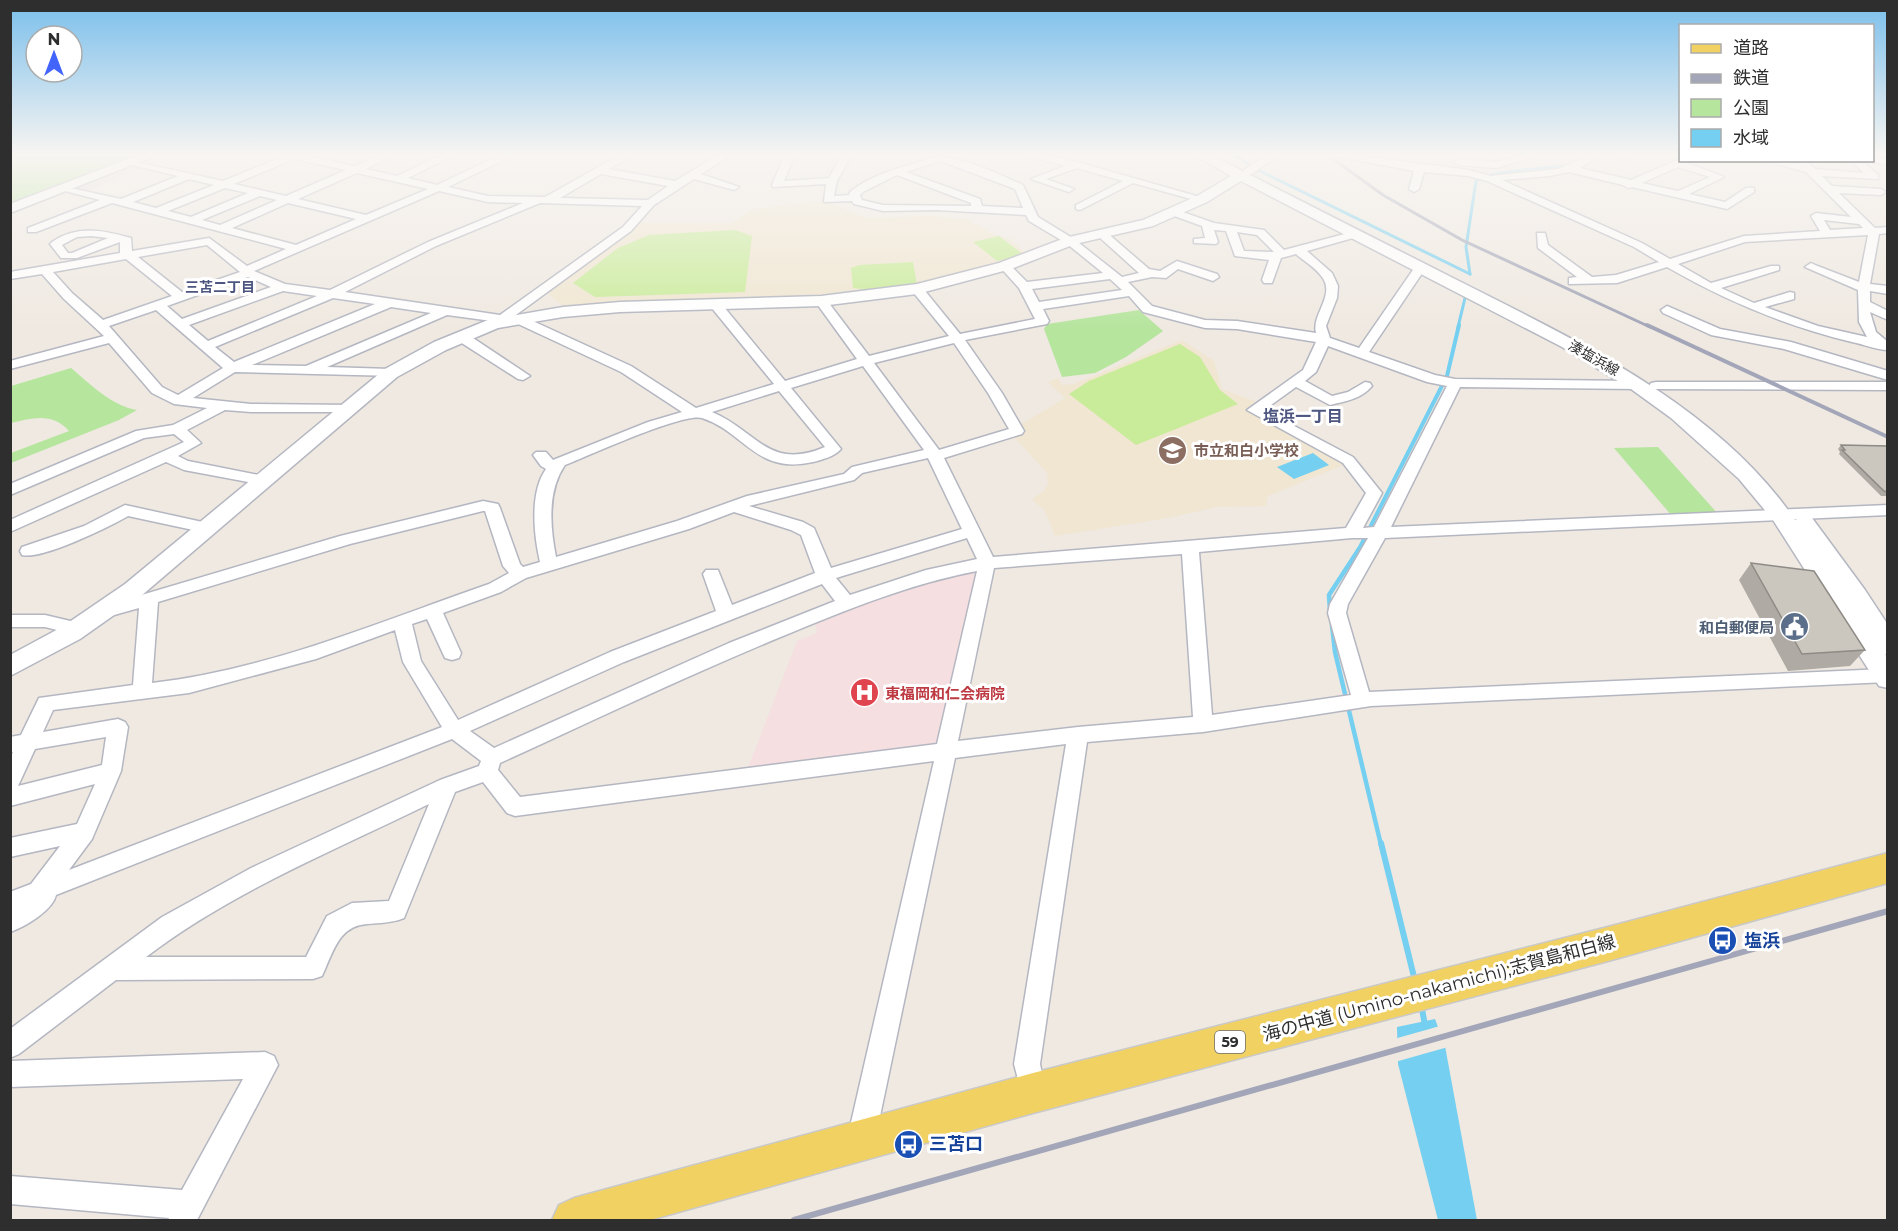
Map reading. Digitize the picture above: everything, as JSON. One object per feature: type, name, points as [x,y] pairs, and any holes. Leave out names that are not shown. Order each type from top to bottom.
[{"type":"main road","points":[[10,667],[102,613],[391,373],[440,346],[497,322],[579,309],[821,301],[917,289],[1005,266],[1070,241],[1137,226],[1169,213]]},
{"type":"main road","name":"湊塩浜線","points":[[1318,213],[1647,385]]},
{"type":"main road","name":"湊塩浜線","points":[[1325,213],[1545,321],[1608,356],[1647,385],[1789,515],[1857,596],[1887,646]]},
{"type":"main road","name":"湊塩浜線","points":[[1789,515],[1886,678]]},
{"type":"main road","name":"海の中道 (Umino-nakamichi);志賀島和白線","points":[[574,1221],[1033,1093],[1608,944],[1887,868]]},
{"type":"street","points":[[32,230],[80,213]]},
{"type":"street","points":[[162,213],[296,248]]},
{"type":"street","points":[[191,221],[209,213]]},
{"type":"street","points":[[220,229],[256,213]]},
{"type":"street","points":[[345,213],[364,218]]},
{"type":"street","points":[[101,325],[247,272],[376,213]]},
{"type":"street","points":[[207,346],[332,294],[432,244],[509,213]]},
{"type":"street","points":[[10,276],[209,241],[247,272],[282,288],[445,311],[497,322],[627,229],[641,213]]},
{"type":"street","points":[[1031,213],[1033,219],[1070,241],[1116,278],[1147,309],[1205,324],[1237,325],[1324,340],[1432,379],[1455,383],[1887,386]]},
{"type":"street","points":[[1177,213],[1207,224],[1260,232],[1279,255]]},
{"type":"street","points":[[1568,213],[1638,245],[1710,287],[1753,307],[1814,329],[1886,348]]},
{"type":"street","points":[[1854,213],[1874,233],[1875,252],[1863,287],[1865,318],[1870,332],[1886,348]]},
{"type":"street","points":[[1827,234],[1816,216],[1862,221]]},
{"type":"street","points":[[1198,241],[1212,242],[1207,224]]},
{"type":"street","points":[[1230,228],[1239,254],[1269,257],[1356,234]]},
{"type":"street","points":[[1573,281],[1617,279],[1744,239],[1874,233],[1887,230]]},
{"type":"street","points":[[1102,234],[1146,273],[1162,275],[1177,265],[1213,276]]},
{"type":"street","points":[[1541,235],[1542,246],[1548,252],[1589,280]]},
{"type":"street","points":[[119,238],[127,240],[126,253],[181,297]]},
{"type":"street","points":[[1298,249],[1328,276],[1332,286],[1331,298],[1320,326],[1324,340],[1309,372],[1254,410],[1347,460],[1374,493],[1353,533]]},
{"type":"street","points":[[1268,280],[1279,255]]},
{"type":"street","points":[[549,565],[543,545],[545,515],[550,472],[560,462],[653,425],[866,361],[958,338],[1043,321],[1024,286],[1005,266]]},
{"type":"street","points":[[1362,353],[1420,266]]},
{"type":"street","points":[[1811,267],[1863,287],[1887,290]]},
{"type":"street","points":[[1710,287],[1775,268]]},
{"type":"street","points":[[46,271],[68,296],[101,325],[157,390],[179,401],[251,408],[348,408]]},
{"type":"street","points":[[1024,286],[1148,274],[1146,273]]},
{"type":"street","points":[[181,324],[282,288]]},
{"type":"street","points":[[520,320],[626,369],[694,413],[702,412],[714,418],[777,460],[845,460],[934,454],[1017,431],[995,390],[958,338],[917,289]]},
{"type":"street","points":[[1035,306],[1131,292]]},
{"type":"street","points":[[1753,307],[1790,296]]},
{"type":"street","points":[[821,301],[934,454],[987,562],[861,1140]]},
{"type":"street","points":[[179,401],[232,368],[390,303]]},
{"type":"street","points":[[10,782],[20,743],[46,704],[142,690],[189,686],[309,654],[495,588],[520,574],[683,525],[732,506],[849,477],[845,460],[715,304]]},
{"type":"street","points":[[158,305],[232,368],[391,373]]},
{"type":"street","points":[[1865,305],[1887,316]]},
{"type":"street","points":[[1667,310],[1716,332],[1786,345],[1887,376]]},
{"type":"street","points":[[305,372],[445,311]]},
{"type":"street","points":[[462,337],[523,376]]},
{"type":"street","points":[[12,365],[112,338]]},
{"type":"street","points":[[1295,381],[1329,400],[1353,395],[1365,386]]},
{"type":"street","points":[[1362,700],[1337,614],[1339,604],[1455,383]]},
{"type":"street","points":[[10,490],[141,434],[177,429],[223,405]]},
{"type":"street","points":[[10,527],[194,443],[177,429]]},
{"type":"street","points":[[541,455],[546,463],[555,468]]},
{"type":"street","points":[[166,456],[184,465],[264,480]]},
{"type":"street","points":[[102,613],[346,540],[483,506],[492,508],[512,566],[520,574]]},
{"type":"street","points":[[732,506],[797,526],[808,532],[825,576],[846,603]]},
{"type":"street","points":[[28,551],[79,535],[125,510],[207,528]]},
{"type":"street","points":[[10,1045],[170,925],[259,874],[736,648],[846,603],[932,574],[987,562],[1036,561],[1353,533],[1887,510]]},
{"type":"street","points":[[10,903],[454,730],[617,657],[726,614],[825,576],[972,531]]},
{"type":"street","points":[[1190,548],[1203,724]]},
{"type":"street","points":[[712,574],[726,614]]},
{"type":"street","points":[[142,690],[149,598]]},
{"type":"street","points":[[433,610],[452,653]]},
{"type":"street","points":[[10,621],[45,621],[77,629]]},
{"type":"street","points":[[402,621],[412,662],[454,730],[489,765],[515,807],[945,751],[1078,735],[1203,724],[1362,700],[1886,678]]},
{"type":"street","points":[[20,743],[118,727],[111,771],[84,832],[38,894]]},
{"type":"street","points":[[1033,1093],[1028,1064],[1078,735]]},
{"type":"street","points":[[10,797],[111,771]]},
{"type":"street","points":[[112,969],[313,968],[335,924],[352,914],[396,911],[447,786]]},
{"type":"street","points":[[10,848],[84,832]]},
{"type":"street","points":[[10,922],[62,884]]},
{"type":"street","points":[[10,1074],[265,1065],[185,1213],[10,1190]]},
{"type":"shaded area","points":[[746,213],[855,213],[867,218],[931,216],[967,219],[993,234],[1010,239],[1027,255],[916,285],[817,298],[581,305],[565,308],[546,292],[637,223],[731,223]]},
{"type":"shaded area","name":"市立和白小学校","points":[[1182,340],[1214,361],[1222,389],[1259,403],[1249,408],[1346,464],[1268,496],[1266,506],[1217,507],[1168,518],[1055,536],[1045,511],[1032,499],[1044,491],[1048,484],[1047,473],[1012,435],[1025,431],[1022,424],[1065,398],[1048,382],[1058,378],[1062,385],[1074,384]]},
{"type":"shaded area","name":"東福岡和仁会病院","points":[[982,567],[937,744],[746,773],[797,641],[817,633],[815,619],[923,582]]},
{"type":"green space","points":[[735,230],[752,236],[745,292],[595,297],[573,283],[618,248],[649,235]]},
{"type":"green space","points":[[999,236],[1024,255],[997,261],[973,242]]},
{"type":"green space","points":[[913,262],[917,285],[870,290],[853,288],[851,268],[859,265]]},
{"type":"green space","points":[[1139,310],[1163,331],[1126,357],[1095,373],[1062,377],[1044,329],[1047,324]]},
{"type":"green space","points":[[1180,344],[1200,357],[1220,390],[1238,404],[1136,445],[1069,394],[1089,381]]},
{"type":"green space","points":[[71,368],[110,399],[137,410],[119,420],[11,463],[11,453],[69,431],[56,421],[42,418],[11,423],[11,386]]},
{"type":"green space","points":[[1658,447],[1719,515],[1672,516],[1614,448]]},
{"type":"water","points":[[1313,453],[1329,465],[1294,479],[1277,467]]},
{"type":"water","points":[[1435,1019],[1445,1046],[1477,1220],[1438,1220],[1398,1064],[1397,1027]]},
{"type":"pier","points":[[1440,1026],[1448,1047],[1395,1062],[1394,1039]]},
{"type":"building","points":[[1841,445],[1887,446],[1887,492],[1842,450],[1845,450]]},
{"type":"building","points":[[1751,563],[1814,571],[1865,650],[1802,654]]},
{"type":"waterway","points":[[1347,213],[1470,274],[1466,247],[1471,213]]},
{"type":"waterway","points":[[1458,327],[1465,298]]},
{"type":"waterway","points":[[1358,551],[1447,376],[1459,325]]},
{"type":"waterway","points":[[1330,611],[1329,595],[1359,549]]},
{"type":"waterway","points":[[1332,625],[1335,652],[1381,845]]},
{"type":"waterway","points":[[1381,843],[1415,981]]},
{"type":"waterway","points":[[1421,1004],[1425,1025]]},
{"type":"railway","points":[[1415,213],[1462,240],[1650,327]]},
{"type":"railway","points":[[1647,325],[1888,437]]},
{"type":"railway","points":[[794,1220],[1888,911]]},
{"type":"place","name":"市立和白小学校","points":[[1173,450]]},
{"type":"place","name":"和白郵便局","points":[[1795,627]]},
{"type":"place","name":"東福岡和仁会病院","points":[[864,693]]},
{"type":"place","name":"塩浜","points":[[1723,941]]},
{"type":"place","name":"三苫口","points":[[908,1144]]},
{"type":"district","name":"三苫二丁目","points":[[220,287]]},
{"type":"district","name":"塩浜一丁目","points":[[1303,416]]}]
